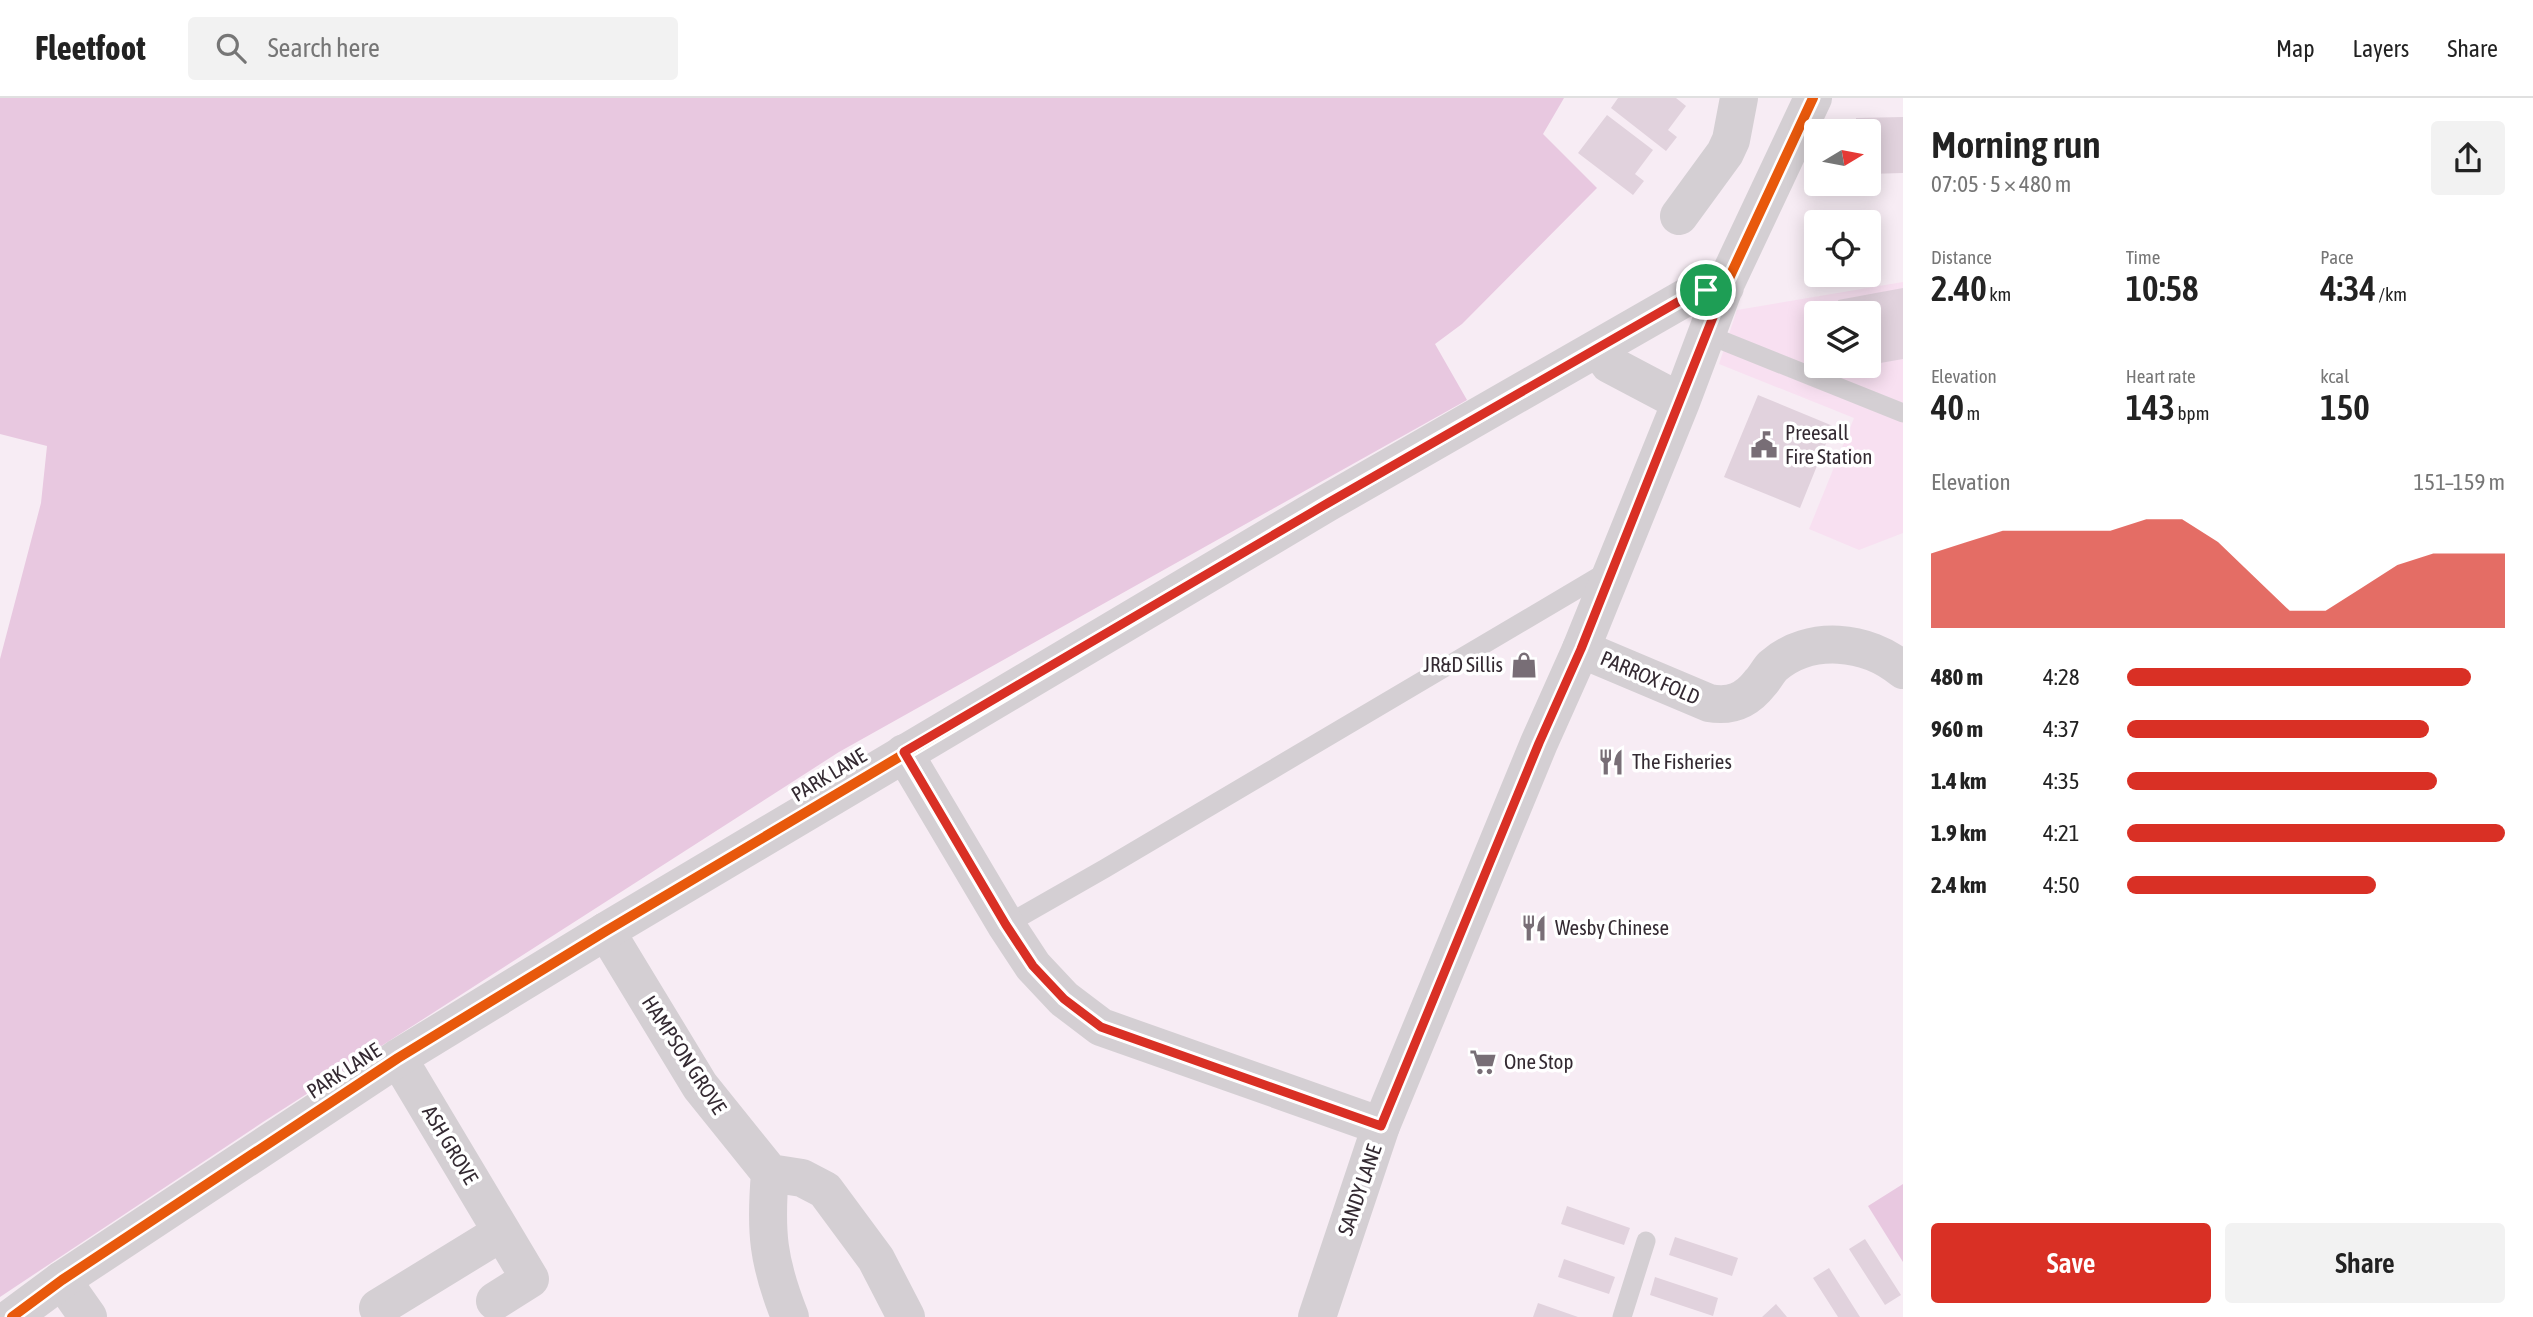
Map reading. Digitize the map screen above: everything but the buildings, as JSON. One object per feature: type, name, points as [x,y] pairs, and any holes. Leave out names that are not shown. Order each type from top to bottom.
[{"type":"main road","points":[[1679,216],[1725,153],[1731,140],[1739,98]]},
{"type":"main road","name":"SANDY LANE","points":[[1317,1317],[1381,1126],[1539,743],[1581,649],[1725,287],[1813,98]]},
{"type":"main road","name":"PARK LANE","points":[[12,1317],[62,1280],[398,1058],[606,931],[1339,496],[1697,291],[1725,287]]},
{"type":"main road","points":[[1600,348],[1609,364],[1681,401]]},
{"type":"main road","name":"PARROX FOLD","points":[[1581,649],[1722,706],[1749,696],[1771,667],[1785,658],[1816,646],[1838,643],[1854,647],[1884,658],[1903,670]]},
{"type":"main road","points":[[904,752],[1006,925],[1033,966],[1064,999],[1101,1027],[1381,1126]]},
{"type":"main road","name":"HAMPSON GROVE","points":[[606,931],[699,1086],[770,1173]]},
{"type":"main road","name":"ASH GROVE","points":[[398,1058],[530,1279],[495,1301]]},
{"type":"main road","points":[[790,1317],[769,1251],[766,1214],[770,1173],[802,1178],[825,1190],[876,1259],[906,1317]]},
{"type":"main road","points":[[378,1308],[502,1232]]},
{"type":"main road","points":[[62,1280],[88,1317]]},
{"type":"lane","points":[[1706,334],[1903,413]]},
{"type":"lane","points":[[1006,925],[1116,863],[1612,568]]},
{"type":"lane","points":[[1622,1317],[1646,1241]]},
{"type":"shaded area","points":[[0,98],[1564,98],[1543,134],[1597,188],[1462,324],[1435,344],[1467,400],[839,752],[263,1122],[0,1297],[0,659],[41,503],[47,446],[0,434]]},
{"type":"shaded area","points":[[1903,282],[1903,533],[1859,550],[1809,529],[1854,418],[1719,364],[1737,310]]},
{"type":"shaded area","points":[[1903,1184],[1903,1262],[1868,1206]]},
{"type":"cycle path","points":[[12,1317],[62,1280],[398,1058],[606,931],[1327,503],[1697,291],[1725,287],[1813,98]]},
{"type":"cycle path","points":[[904,753],[1006,925],[1033,966],[1064,999],[1101,1027],[1381,1126]]},
{"type":"place","name":"Preesall Fire Station","points":[[1764,445]]},
{"type":"place","name":"JR&D Sillis","points":[[1524,665]]},
{"type":"place","name":"The Fisheries","points":[[1611,762]]},
{"type":"place","name":"Wesby Chinese","points":[[1534,928]]},
{"type":"place","name":"One Stop","points":[[1483,1062]]},
{"type":"route","points":[[1725,287],[1581,649],[1539,743],[1381,1126],[1101,1027],[1064,999],[1033,966],[1006,925],[904,752],[1409,455],[1697,291],[1706,290],[1725,287]]}]
